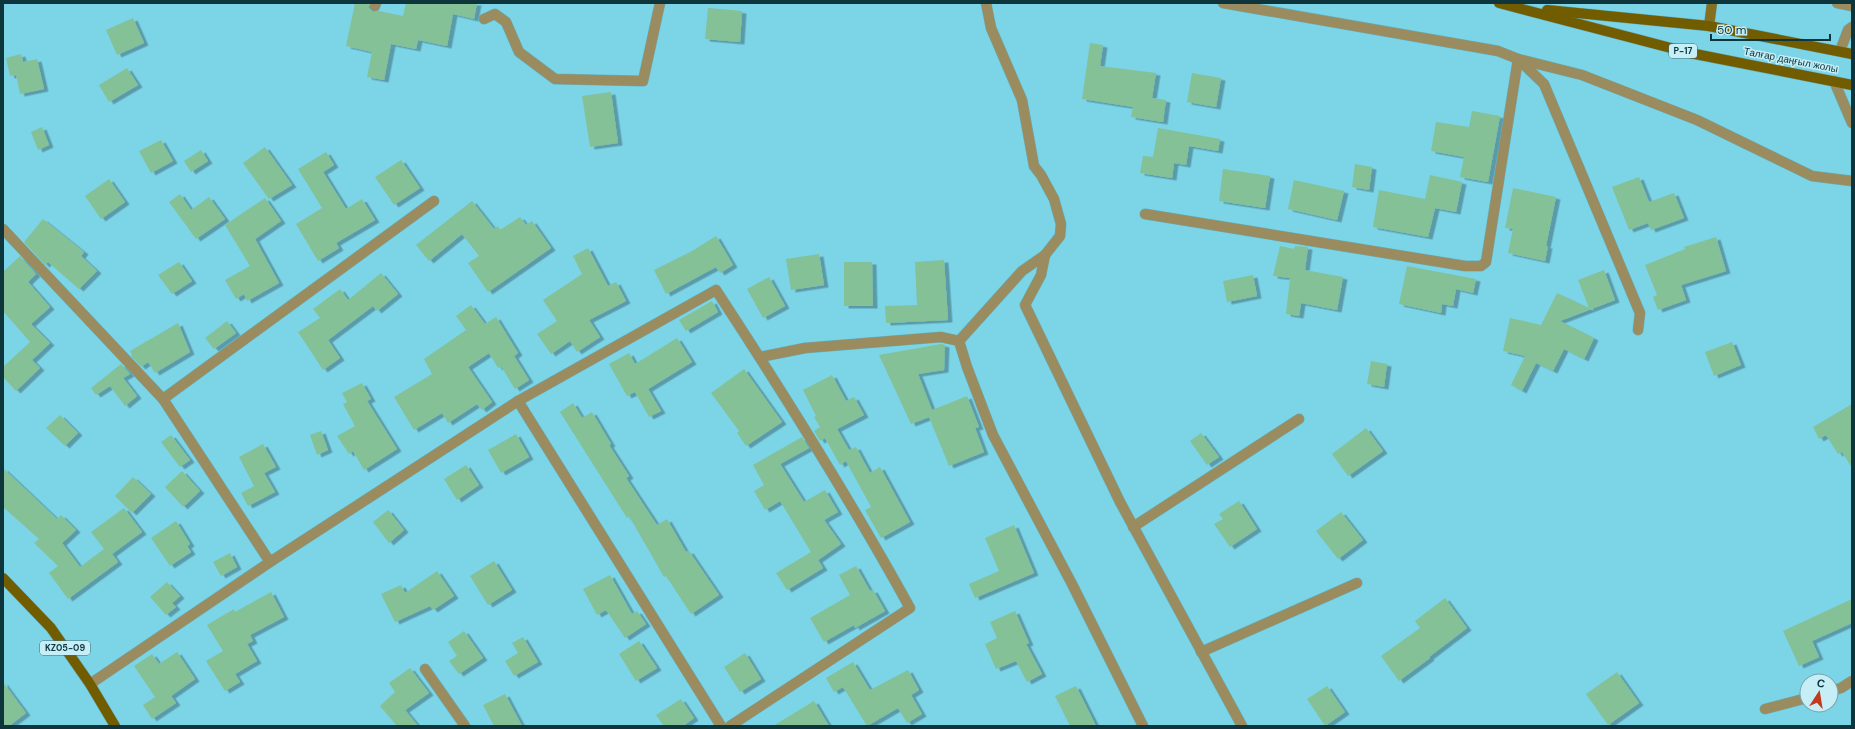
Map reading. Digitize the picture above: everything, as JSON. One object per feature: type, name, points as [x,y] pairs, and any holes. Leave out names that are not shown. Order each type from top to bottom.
[{"type":"main road","name":"Талғар даңғыл жолы","points":[[1499,3],[1690,52],[1852,84]]},
{"type":"main road","name":"Талғар даңғыл жолы","points":[[1516,7],[1709,26]]},
{"type":"main road","name":"P-17","points":[[1709,26],[1840,51]]},
{"type":"main road","name":"Талғар даңғыл жолы","points":[[1840,51],[1852,54]]},
{"type":"main road","name":"KZ05-09","points":[[3,578],[51,628],[90,684],[115,726]]},
{"type":"street","points":[[484,19],[495,14],[506,22],[519,52],[555,79],[643,81],[660,3]]},
{"type":"street","points":[[959,341],[1022,271],[1045,255],[1060,236],[1061,224],[1054,198],[1034,166],[1022,100],[991,28],[986,3]]},
{"type":"street","points":[[1222,3],[1498,52],[1518,59],[1582,75],[1697,120],[1812,176],[1852,181]]},
{"type":"street","points":[[1709,26],[1712,3]]},
{"type":"street","points":[[1837,3],[1852,6]]},
{"type":"street","points":[[1840,51],[1848,30],[1852,27]]},
{"type":"street","points":[[1145,214],[1465,266],[1481,266],[1486,262],[1518,59]]},
{"type":"street","points":[[1518,59],[1544,84],[1640,313],[1638,330]]},
{"type":"street","points":[[1834,81],[1852,124]]},
{"type":"street","points":[[163,399],[434,201]]},
{"type":"street","points":[[3,229],[163,399],[270,562]]},
{"type":"street","points":[[1045,255],[1041,275],[1025,305],[1120,502],[1242,726]]},
{"type":"street","points":[[90,684],[270,562],[518,401],[716,290],[760,357],[884,561],[910,608],[730,726]]},
{"type":"street","points":[[760,357],[805,348],[941,337],[959,341]]},
{"type":"street","points":[[959,341],[967,367],[993,435],[1072,584],[1142,726]]},
{"type":"street","points":[[518,401],[722,726]]},
{"type":"street","points":[[1133,527],[1299,419]]},
{"type":"street","points":[[1201,652],[1357,583]]},
{"type":"street","points":[[425,669],[465,726]]},
{"type":"street","points":[[1839,689],[1852,681]]},
{"type":"street","points":[[1765,709],[1799,700]]},
{"type":"building","points":[[355,3],[369,3],[369,8],[373,12],[379,11],[403,16],[406,3],[477,3],[474,19],[453,14],[447,46],[418,40],[416,49],[391,44],[384,80],[367,77],[372,52],[346,46]]},
{"type":"building","points":[[708,8],[742,11],[740,42],[705,39]]},
{"type":"building","points":[[133,18],[144,43],[117,55],[106,30]]},
{"type":"building","points":[[1090,43],[1103,45],[1100,66],[1156,73],[1152,98],[1166,100],[1163,122],[1131,117],[1133,107],[1082,99]]},
{"type":"building","points":[[21,54],[23,62],[37,59],[44,89],[20,94],[16,75],[10,76],[6,58]]},
{"type":"building","points":[[127,68],[138,85],[109,102],[99,85]]},
{"type":"building","points":[[1192,73],[1221,78],[1216,107],[1187,102]]},
{"type":"building","points":[[611,92],[618,143],[590,147],[582,96]]},
{"type":"building","points":[[1472,111],[1500,116],[1488,182],[1460,177],[1464,157],[1431,151],[1436,122],[1469,127]]},
{"type":"building","points":[[42,127],[49,145],[38,150],[31,132]]},
{"type":"building","points":[[1158,128],[1220,139],[1218,151],[1189,146],[1186,165],[1174,163],[1172,178],[1140,173],[1143,156],[1153,157]]},
{"type":"building","points":[[161,140],[173,161],[151,173],[139,151]]},
{"type":"building","points":[[265,147],[292,185],[269,199],[243,163]]},
{"type":"building","points":[[201,150],[208,161],[191,172],[184,161]]},
{"type":"building","points":[[326,152],[334,165],[323,172],[346,209],[362,199],[375,220],[336,243],[339,248],[318,261],[296,224],[322,208],[298,169]]},
{"type":"building","points":[[401,160],[420,188],[394,205],[375,177]]},
{"type":"building","points":[[1355,164],[1372,167],[1369,190],[1352,187]]},
{"type":"building","points":[[1223,169],[1270,176],[1265,208],[1219,201]]},
{"type":"building","points":[[1430,175],[1462,182],[1456,212],[1435,208],[1428,237],[1373,227],[1379,190],[1425,199]]},
{"type":"building","points":[[1639,177],[1649,202],[1674,193],[1684,218],[1651,230],[1648,223],[1629,230],[1612,187]]},
{"type":"building","points":[[109,179],[125,202],[101,219],[85,196]]},
{"type":"building","points":[[1294,180],[1344,191],[1337,220],[1288,209]]},
{"type":"building","points":[[1513,188],[1556,197],[1546,246],[1548,246],[1545,261],[1508,253],[1513,229],[1505,228]]},
{"type":"building","points":[[180,194],[191,210],[209,197],[225,219],[196,239],[169,202]]},
{"type":"building","points":[[265,198],[281,221],[255,239],[279,283],[247,301],[244,294],[236,299],[225,280],[250,266],[225,225]]},
{"type":"building","points":[[472,201],[494,229],[498,226],[500,230],[520,217],[526,225],[532,221],[551,248],[488,292],[468,263],[479,256],[462,234],[429,261],[416,245]]},
{"type":"building","points":[[43,219],[84,252],[81,256],[97,271],[79,289],[48,262],[45,265],[24,242]]},
{"type":"building","points":[[716,236],[733,265],[720,273],[716,267],[666,294],[654,270],[692,251]]},
{"type":"building","points":[[1716,237],[1726,271],[1681,285],[1686,300],[1658,310],[1653,297],[1657,295],[1645,265],[1685,249],[1684,247]]},
{"type":"building","points":[[1280,246],[1294,249],[1295,246],[1308,247],[1305,270],[1343,277],[1337,310],[1301,303],[1299,316],[1286,314],[1290,278],[1273,276]]},
{"type":"building","points":[[588,248],[608,286],[616,282],[626,301],[589,320],[600,337],[577,352],[570,341],[551,354],[537,334],[557,321],[543,300],[582,274],[573,256]]},
{"type":"building","points":[[819,254],[824,285],[791,290],[786,259]]},
{"type":"building","points":[[20,256],[36,274],[28,282],[50,307],[31,324],[50,343],[32,360],[40,368],[16,391],[3,377],[3,367],[30,342],[3,311],[3,272]]},
{"type":"building","points":[[944,260],[948,320],[886,323],[885,306],[917,305],[915,262]]},
{"type":"building","points":[[179,262],[192,281],[172,294],[158,275]]},
{"type":"building","points":[[844,262],[872,262],[873,306],[844,306]]},
{"type":"building","points":[[1407,266],[1476,279],[1473,293],[1456,289],[1453,306],[1442,304],[1441,313],[1399,304]]},
{"type":"building","points":[[1604,270],[1615,300],[1560,321],[1594,338],[1584,359],[1564,349],[1553,371],[1536,363],[1522,391],[1511,385],[1525,356],[1503,351],[1510,318],[1541,325],[1557,293],[1589,308],[1578,280]]},
{"type":"building","points":[[381,273],[398,294],[377,311],[373,306],[328,340],[340,358],[323,370],[298,332],[320,318],[313,309],[340,289],[348,300]]},
{"type":"building","points":[[1253,275],[1257,296],[1227,302],[1223,281]]},
{"type":"building","points":[[769,277],[785,306],[763,318],[747,289]]},
{"type":"building","points":[[712,301],[718,312],[686,331],[679,320]]},
{"type":"building","points":[[471,305],[485,324],[496,317],[518,353],[514,356],[529,380],[515,389],[501,366],[498,368],[489,353],[468,367],[492,402],[482,410],[477,404],[448,423],[442,413],[414,430],[394,397],[432,374],[424,359],[466,330],[456,316]]},
{"type":"building","points":[[227,321],[236,333],[214,349],[205,338]]},
{"type":"building","points":[[178,323],[190,352],[155,373],[148,362],[141,367],[131,356],[130,351]]},
{"type":"building","points":[[677,338],[692,362],[648,389],[661,411],[649,417],[635,392],[627,396],[609,364],[629,353],[635,364]]},
{"type":"building","points":[[1732,342],[1741,365],[1714,376],[1705,352]]},
{"type":"building","points":[[941,344],[945,345],[944,370],[918,374],[932,410],[967,396],[979,427],[975,428],[984,452],[949,466],[929,417],[911,424],[879,355]]},
{"type":"building","points":[[1371,361],[1387,364],[1384,387],[1367,384]]},
{"type":"building","points":[[121,364],[130,374],[123,378],[137,396],[125,406],[110,386],[96,395],[91,388]]},
{"type":"building","points":[[744,369],[782,422],[746,446],[737,433],[739,431],[711,393]]},
{"type":"building","points":[[832,375],[846,401],[854,397],[864,415],[837,429],[849,450],[856,447],[870,473],[880,467],[910,522],[881,538],[865,510],[871,507],[846,461],[840,465],[825,438],[820,441],[814,431],[820,427],[814,417],[816,416],[803,390]]},
{"type":"building","points":[[362,383],[371,399],[367,401],[397,449],[364,470],[353,451],[349,454],[337,436],[355,426],[343,404],[347,402],[342,393]]},
{"type":"building","points":[[573,403],[582,418],[592,412],[611,444],[609,445],[629,476],[626,478],[657,525],[667,519],[686,552],[689,551],[719,595],[691,614],[666,576],[664,577],[629,516],[627,518],[560,412]]},
{"type":"building","points":[[1852,404],[1852,468],[1842,452],[1838,454],[1826,435],[1819,439],[1813,427]]},
{"type":"building","points":[[60,415],[78,433],[65,446],[46,428]]},
{"type":"building","points":[[1366,428],[1383,451],[1348,476],[1332,454]]},
{"type":"building","points":[[321,431],[328,450],[317,455],[310,435]]},
{"type":"building","points":[[1201,433],[1219,457],[1207,465],[1190,441]]},
{"type":"building","points":[[516,434],[529,457],[501,473],[488,450]]},
{"type":"building","points":[[171,435],[190,460],[180,467],[161,442]]},
{"type":"building","points":[[802,437],[809,448],[780,464],[804,502],[825,490],[838,512],[824,520],[841,544],[818,560],[823,568],[787,590],[776,573],[811,552],[780,501],[765,510],[754,491],[764,485],[753,465]]},
{"type":"building","points":[[263,444],[276,467],[264,473],[275,492],[248,506],[241,493],[254,486],[239,457]]},
{"type":"building","points":[[466,465],[479,485],[457,500],[444,479]]},
{"type":"building","points":[[3,468],[57,519],[61,515],[76,530],[62,543],[80,567],[104,549],[91,532],[124,508],[142,532],[112,554],[118,562],[68,599],[49,573],[58,566],[34,543],[39,539],[3,507]]},
{"type":"building","points":[[182,471],[200,491],[183,507],[165,487]]},
{"type":"building","points":[[133,477],[151,494],[132,513],[115,496]]},
{"type":"building","points":[[1239,501],[1257,529],[1230,547],[1214,524],[1223,519],[1219,514]]},
{"type":"building","points":[[388,510],[404,530],[389,543],[373,522]]},
{"type":"building","points":[[1341,512],[1363,540],[1338,559],[1316,531]]},
{"type":"building","points":[[176,521],[190,544],[187,546],[191,552],[170,566],[151,538]]},
{"type":"building","points":[[1014,525],[1034,573],[975,598],[969,584],[999,571],[985,538]]},
{"type":"building","points":[[230,553],[237,567],[221,576],[213,562]]},
{"type":"building","points":[[494,561],[512,590],[488,605],[470,576]]},
{"type":"building","points":[[856,566],[870,591],[873,590],[885,611],[855,628],[854,625],[824,642],[810,618],[850,595],[839,575]]},
{"type":"building","points":[[437,571],[454,596],[433,610],[430,606],[395,622],[381,594],[401,585],[405,593]]},
{"type":"building","points":[[610,575],[632,614],[637,611],[646,624],[625,638],[606,610],[597,615],[583,589]]},
{"type":"building","points":[[167,582],[180,596],[172,603],[176,607],[166,615],[150,597]]},
{"type":"building","points":[[271,592],[284,617],[250,635],[253,641],[247,644],[257,661],[235,674],[240,682],[225,691],[206,661],[223,651],[207,625],[234,609],[235,612]]},
{"type":"building","points":[[1445,598],[1467,628],[1399,681],[1381,656],[1420,628],[1415,621]]},
{"type":"building","points":[[1852,599],[1852,623],[1812,641],[1819,657],[1799,666],[1783,631]]},
{"type":"building","points":[[1015,611],[1029,643],[1026,644],[1042,674],[1027,682],[1016,661],[996,669],[985,644],[997,638],[990,622]]},
{"type":"building","points":[[464,631],[483,658],[459,674],[449,661],[457,656],[448,642]]},
{"type":"building","points":[[523,637],[538,662],[514,676],[505,661],[518,653],[512,643]]},
{"type":"building","points":[[639,641],[657,668],[636,681],[619,654]]},
{"type":"building","points":[[177,652],[195,679],[171,696],[176,703],[152,719],[143,705],[155,697],[134,666],[152,654],[159,664]]},
{"type":"building","points":[[745,653],[761,679],[740,692],[724,667]]},
{"type":"building","points":[[853,662],[870,690],[908,670],[919,690],[911,695],[922,714],[907,723],[898,708],[867,726],[843,687],[834,692],[826,678]]},
{"type":"building","points":[[410,668],[429,693],[405,710],[418,726],[397,726],[380,706],[395,692],[389,683]]},
{"type":"building","points":[[1617,672],[1639,703],[1608,725],[1586,694]]},
{"type":"building","points":[[3,682],[26,713],[9,726],[3,726]]},
{"type":"building","points":[[1076,686],[1096,726],[1070,726],[1055,696]]},
{"type":"building","points":[[1327,686],[1345,712],[1325,726],[1307,699]]},
{"type":"building","points":[[505,694],[522,726],[494,726],[483,705]]},
{"type":"building","points":[[681,699],[694,718],[683,726],[664,726],[656,715]]},
{"type":"building","points":[[814,701],[829,726],[773,726]]}]
